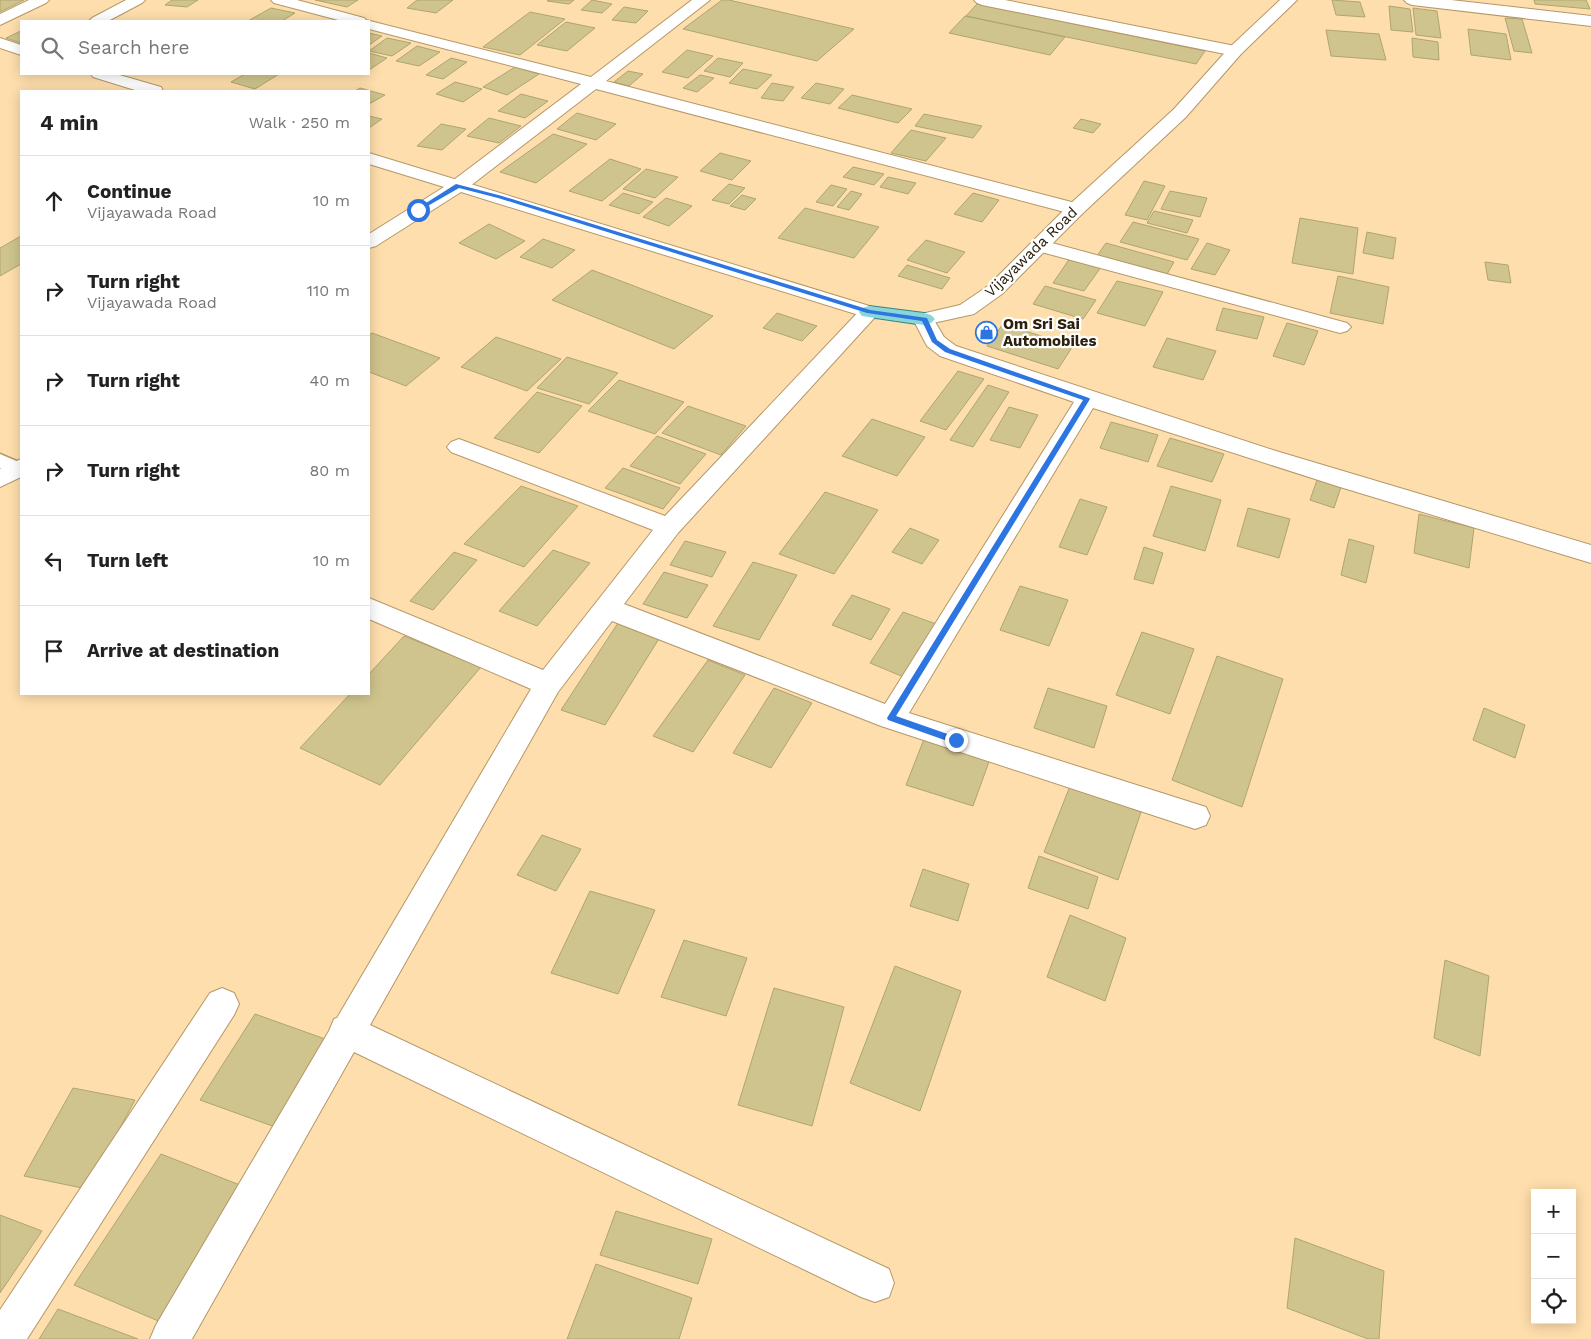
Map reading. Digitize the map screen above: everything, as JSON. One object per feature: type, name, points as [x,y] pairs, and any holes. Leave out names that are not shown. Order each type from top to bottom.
[{"type":"main road","name":"Vijayawada Road","points":[[869,312],[924,319]]},
{"type":"street","points":[[0,20],[41,0]]},
{"type":"street","points":[[99,20],[137,0]]},
{"type":"street","points":[[279,0],[355,20]]},
{"type":"street","points":[[982,0],[1235,51]]},
{"type":"street","name":"Vijayawada Road","points":[[924,319],[967,310],[995,290],[1041,246],[1076,208],[1180,113],[1235,51],[1289,0]]},
{"type":"street","points":[[1412,0],[1591,21]]},
{"type":"street","points":[[370,241],[458,186],[594,84],[694,1]]},
{"type":"street","points":[[370,24],[1076,208]]},
{"type":"street","points":[[0,43],[20,50]]},
{"type":"street","points":[[102,75],[152,90]]},
{"type":"street","name":"Vijayawada Road","points":[[370,158],[869,312]]},
{"type":"street","points":[[1041,246],[1340,327]]},
{"type":"street","points":[[170,1339],[346,1031],[548,684],[670,527],[869,312]]},
{"type":"street","points":[[924,319],[935,341],[948,351],[1087,399],[1412,502],[1591,554]]},
{"type":"street","points":[[891,718],[1087,399]]},
{"type":"street","points":[[458,447],[670,527]]},
{"type":"street","points":[[370,608],[548,684]]},
{"type":"street","points":[[606,608],[891,718],[1195,816]]},
{"type":"street","points":[[4,1339],[222,1004]]},
{"type":"street","points":[[346,1031],[875,1283]]},
{"type":"building","points":[[0,0],[24,0],[0,12]]},
{"type":"building","points":[[172,0],[198,0],[187,7],[165,5]]},
{"type":"building","points":[[315,0],[358,0],[347,7]]},
{"type":"building","points":[[417,0],[453,0],[436,13],[407,8]]},
{"type":"building","points":[[548,0],[574,0],[569,4]]},
{"type":"building","points":[[592,0],[612,4],[602,13],[581,10]]},
{"type":"building","points":[[722,0],[729,0],[854,29],[817,61],[683,29]]},
{"type":"building","points":[[1332,0],[1360,2],[1365,17],[1336,15]]},
{"type":"building","points":[[1534,0],[1586,0],[1590,9],[1535,4]]},
{"type":"building","points":[[977,4],[1205,51],[1196,64],[966,16]]},
{"type":"building","points":[[1389,6],[1410,9],[1413,32],[1391,30]]},
{"type":"building","points":[[624,7],[648,11],[636,23],[612,20]]},
{"type":"building","points":[[271,8],[295,13],[284,20],[250,20]]},
{"type":"building","points":[[1413,8],[1437,11],[1441,38],[1416,35]]},
{"type":"building","points":[[530,12],[565,19],[520,55],[483,47]]},
{"type":"building","points":[[965,16],[1065,37],[1050,55],[949,33]]},
{"type":"building","points":[[1505,18],[1522,19],[1532,53],[1514,51]]},
{"type":"building","points":[[566,22],[595,28],[567,51],[537,45]]},
{"type":"building","points":[[1468,29],[1506,34],[1511,60],[1471,55]]},
{"type":"building","points":[[1326,30],[1379,34],[1386,60],[1331,56]]},
{"type":"building","points":[[20,31],[20,43],[6,38]]},
{"type":"building","points":[[370,33],[382,36],[370,44]]},
{"type":"building","points":[[387,38],[411,43],[392,56],[370,50]]},
{"type":"building","points":[[1412,38],[1438,42],[1439,60],[1413,57]]},
{"type":"building","points":[[417,46],[440,52],[419,66],[396,61]]},
{"type":"building","points":[[687,50],[713,56],[688,78],[662,72]]},
{"type":"building","points":[[370,53],[387,58],[370,69]]},
{"type":"building","points":[[451,58],[467,62],[443,79],[426,75]]},
{"type":"building","points":[[718,58],[743,63],[730,77],[704,71]]},
{"type":"building","points":[[515,67],[539,74],[507,95],[483,87]]},
{"type":"building","points":[[743,69],[772,75],[757,89],[729,83]]},
{"type":"building","points":[[628,71],[643,74],[629,86],[614,82]]},
{"type":"building","points":[[243,75],[277,75],[255,89],[231,82]]},
{"type":"building","points":[[700,75],[714,78],[697,92],[683,88]]},
{"type":"building","points":[[455,82],[482,89],[463,102],[436,94]]},
{"type":"building","points":[[772,83],[794,87],[783,101],[761,98]]},
{"type":"building","points":[[816,83],[844,89],[830,104],[801,98]]},
{"type":"building","points":[[370,91],[385,95],[370,103]]},
{"type":"building","points":[[521,94],[548,101],[525,118],[498,111]]},
{"type":"building","points":[[852,95],[912,109],[898,123],[838,108]]},
{"type":"building","points":[[577,113],[616,124],[596,140],[557,129]]},
{"type":"building","points":[[924,114],[982,126],[973,138],[915,126]]},
{"type":"building","points":[[370,116],[382,119],[370,127]]},
{"type":"building","points":[[489,118],[521,126],[499,143],[467,136]]},
{"type":"building","points":[[1081,119],[1101,124],[1093,133],[1073,128]]},
{"type":"building","points":[[441,124],[466,129],[442,150],[417,146]]},
{"type":"building","points":[[911,130],[946,138],[926,161],[891,153]]},
{"type":"building","points":[[553,134],[587,144],[536,183],[500,172]]},
{"type":"building","points":[[720,153],[751,161],[732,180],[700,171]]},
{"type":"building","points":[[610,159],[641,169],[602,201],[569,191]]},
{"type":"building","points":[[853,167],[884,174],[874,185],[843,177]]},
{"type":"building","points":[[646,169],[678,177],[655,198],[623,189]]},
{"type":"building","points":[[888,177],[916,183],[908,194],[880,187]]},
{"type":"building","points":[[1144,181],[1165,186],[1147,220],[1125,215]]},
{"type":"building","points":[[729,184],[745,188],[729,204],[712,200]]},
{"type":"building","points":[[831,185],[847,189],[833,206],[816,202]]},
{"type":"building","points":[[851,191],[862,194],[849,210],[837,207]]},
{"type":"building","points":[[1170,191],[1207,198],[1200,217],[1161,209]]},
{"type":"building","points":[[623,193],[653,202],[639,214],[609,205]]},
{"type":"building","points":[[973,193],[999,200],[982,222],[954,214]]},
{"type":"building","points":[[742,195],[756,199],[745,210],[730,206]]},
{"type":"building","points":[[666,198],[692,206],[669,226],[643,217]]},
{"type":"building","points":[[805,208],[879,227],[854,258],[778,238]]},
{"type":"building","points":[[1154,211],[1193,220],[1187,233],[1147,223]]},
{"type":"building","points":[[1300,218],[1358,228],[1353,274],[1292,263]]},
{"type":"building","points":[[1133,222],[1199,239],[1187,260],[1120,242]]},
{"type":"building","points":[[489,224],[525,241],[496,259],[459,243]]},
{"type":"building","points":[[1367,232],[1396,238],[1393,259],[1363,253]]},
{"type":"building","points":[[20,237],[20,265],[0,276],[0,248]]},
{"type":"building","points":[[543,239],[575,250],[552,268],[520,257]]},
{"type":"building","points":[[926,240],[965,252],[947,273],[907,260]]},
{"type":"building","points":[[1106,243],[1174,262],[1166,276],[1096,257]]},
{"type":"building","points":[[1207,243],[1230,250],[1215,275],[1191,269]]},
{"type":"building","points":[[1070,258],[1101,267],[1084,291],[1053,283]]},
{"type":"building","points":[[1485,262],[1508,265],[1511,283],[1488,280]]},
{"type":"building","points":[[907,265],[950,278],[942,289],[898,276]]},
{"type":"building","points":[[592,270],[713,316],[674,349],[552,300]]},
{"type":"building","points":[[1338,276],[1389,287],[1383,324],[1330,313]]},
{"type":"building","points":[[1117,281],[1163,292],[1145,326],[1097,313]]},
{"type":"building","points":[[1045,286],[1096,300],[1083,319],[1033,304]]},
{"type":"building","points":[[1223,308],[1264,317],[1257,339],[1216,330]]},
{"type":"building","points":[[777,313],[817,326],[802,341],[763,328]]},
{"type":"building","points":[[1287,323],[1318,331],[1304,365],[1273,356]]},
{"type":"building","points":[[1003,324],[1073,346],[1058,369],[987,346]]},
{"type":"building","points":[[372,333],[440,358],[406,386],[370,372],[370,334]]},
{"type":"building","points":[[496,337],[561,359],[527,391],[461,367]]},
{"type":"building","points":[[1167,338],[1216,351],[1203,380],[1153,367]]},
{"type":"building","points":[[567,357],[618,373],[589,404],[537,388]]},
{"type":"building","points":[[958,371],[984,379],[946,430],[920,421]]},
{"type":"building","points":[[619,380],[684,402],[655,434],[588,411]]},
{"type":"building","points":[[988,385],[1009,392],[973,447],[950,440]]},
{"type":"building","points":[[537,392],[582,406],[539,453],[494,438]]},
{"type":"building","points":[[688,406],[746,426],[721,455],[662,433]]},
{"type":"building","points":[[1009,407],[1038,415],[1020,448],[990,440]]},
{"type":"building","points":[[872,419],[925,437],[897,476],[842,456]]},
{"type":"building","points":[[1111,422],[1158,435],[1148,462],[1100,448]]},
{"type":"building","points":[[657,436],[706,454],[680,484],[630,466]]},
{"type":"building","points":[[1170,438],[1224,454],[1212,482],[1157,466]]},
{"type":"building","points":[[623,468],[680,488],[663,509],[605,488]]},
{"type":"building","points":[[1317,480],[1341,487],[1334,508],[1310,500]]},
{"type":"building","points":[[521,486],[578,506],[524,567],[464,544]]},
{"type":"building","points":[[1171,486],[1221,500],[1205,551],[1153,536]]},
{"type":"building","points":[[825,492],[878,510],[834,574],[779,554]]},
{"type":"building","points":[[1080,499],[1107,507],[1087,555],[1059,547]]},
{"type":"building","points":[[1248,508],[1290,519],[1279,558],[1237,546]]},
{"type":"building","points":[[1419,514],[1474,528],[1469,568],[1414,553]]},
{"type":"building","points":[[910,528],[939,540],[922,564],[892,552]]},
{"type":"building","points":[[1349,539],[1374,546],[1366,583],[1341,575]]},
{"type":"building","points":[[685,541],[726,552],[712,577],[670,565]]},
{"type":"building","points":[[1144,547],[1163,553],[1153,584],[1134,579]]},
{"type":"building","points":[[553,550],[590,563],[537,626],[499,611]]},
{"type":"building","points":[[454,552],[477,560],[433,610],[410,601]]},
{"type":"building","points":[[753,562],[797,575],[759,640],[713,626]]},
{"type":"building","points":[[664,572],[708,585],[687,618],[643,604]]},
{"type":"building","points":[[1020,586],[1068,600],[1049,646],[1000,630]]},
{"type":"building","points":[[852,595],[890,609],[871,640],[832,625]]},
{"type":"building","points":[[903,612],[939,625],[906,678],[870,663]]},
{"type":"building","points":[[620,620],[662,634],[605,725],[561,710]]},
{"type":"building","points":[[1142,632],[1194,649],[1170,714],[1116,695]]},
{"type":"building","points":[[404,636],[481,667],[380,785],[300,748],[349,695],[370,695],[370,673]]},
{"type":"building","points":[[1217,656],[1283,679],[1242,807],[1172,780]]},
{"type":"building","points":[[708,660],[745,675],[693,752],[653,736]]},
{"type":"building","points":[[774,688],[812,703],[771,768],[733,753]]},
{"type":"building","points":[[1048,688],[1107,706],[1094,748],[1034,728]]},
{"type":"building","points":[[1484,708],[1525,725],[1515,758],[1473,740]]},
{"type":"building","points":[[924,739],[990,759],[973,806],[906,785]]},
{"type":"building","points":[[1070,786],[1141,812],[1118,880],[1044,852]]},
{"type":"building","points":[[542,835],[581,849],[556,891],[517,875]]},
{"type":"building","points":[[1039,856],[1098,877],[1088,909],[1028,888]]},
{"type":"building","points":[[923,869],[969,884],[958,921],[910,906]]},
{"type":"building","points":[[590,891],[655,910],[618,994],[551,973]]},
{"type":"building","points":[[1070,915],[1126,938],[1105,1001],[1047,977]]},
{"type":"building","points":[[684,940],[747,958],[726,1016],[661,997]]},
{"type":"building","points":[[1445,960],[1489,976],[1480,1056],[1434,1038]]},
{"type":"building","points":[[895,966],[961,991],[920,1111],[850,1083]]},
{"type":"building","points":[[774,988],[844,1007],[812,1126],[738,1105]]},
{"type":"building","points":[[255,1014],[328,1040],[275,1127],[200,1100]]},
{"type":"building","points":[[73,1088],[135,1100],[87,1189],[24,1176]]},
{"type":"building","points":[[161,1154],[245,1187],[163,1323],[74,1285]]},
{"type":"building","points":[[616,1211],[712,1239],[698,1284],[600,1255]]},
{"type":"building","points":[[0,1215],[42,1231],[0,1293]]},
{"type":"building","points":[[1295,1238],[1384,1271],[1379,1339],[1368,1339],[1287,1308]]},
{"type":"building","points":[[596,1264],[692,1298],[679,1339],[567,1339]]},
{"type":"building","points":[[58,1309],[138,1339],[39,1339]]},
{"type":"place","name":"Om Sri Sai Automobiles","points":[[987,333]]},
{"type":"route","points":[[418,210],[458,186],[500,197],[869,312],[924,319],[935,341],[948,351],[1087,399],[891,718],[956,740]]}]
